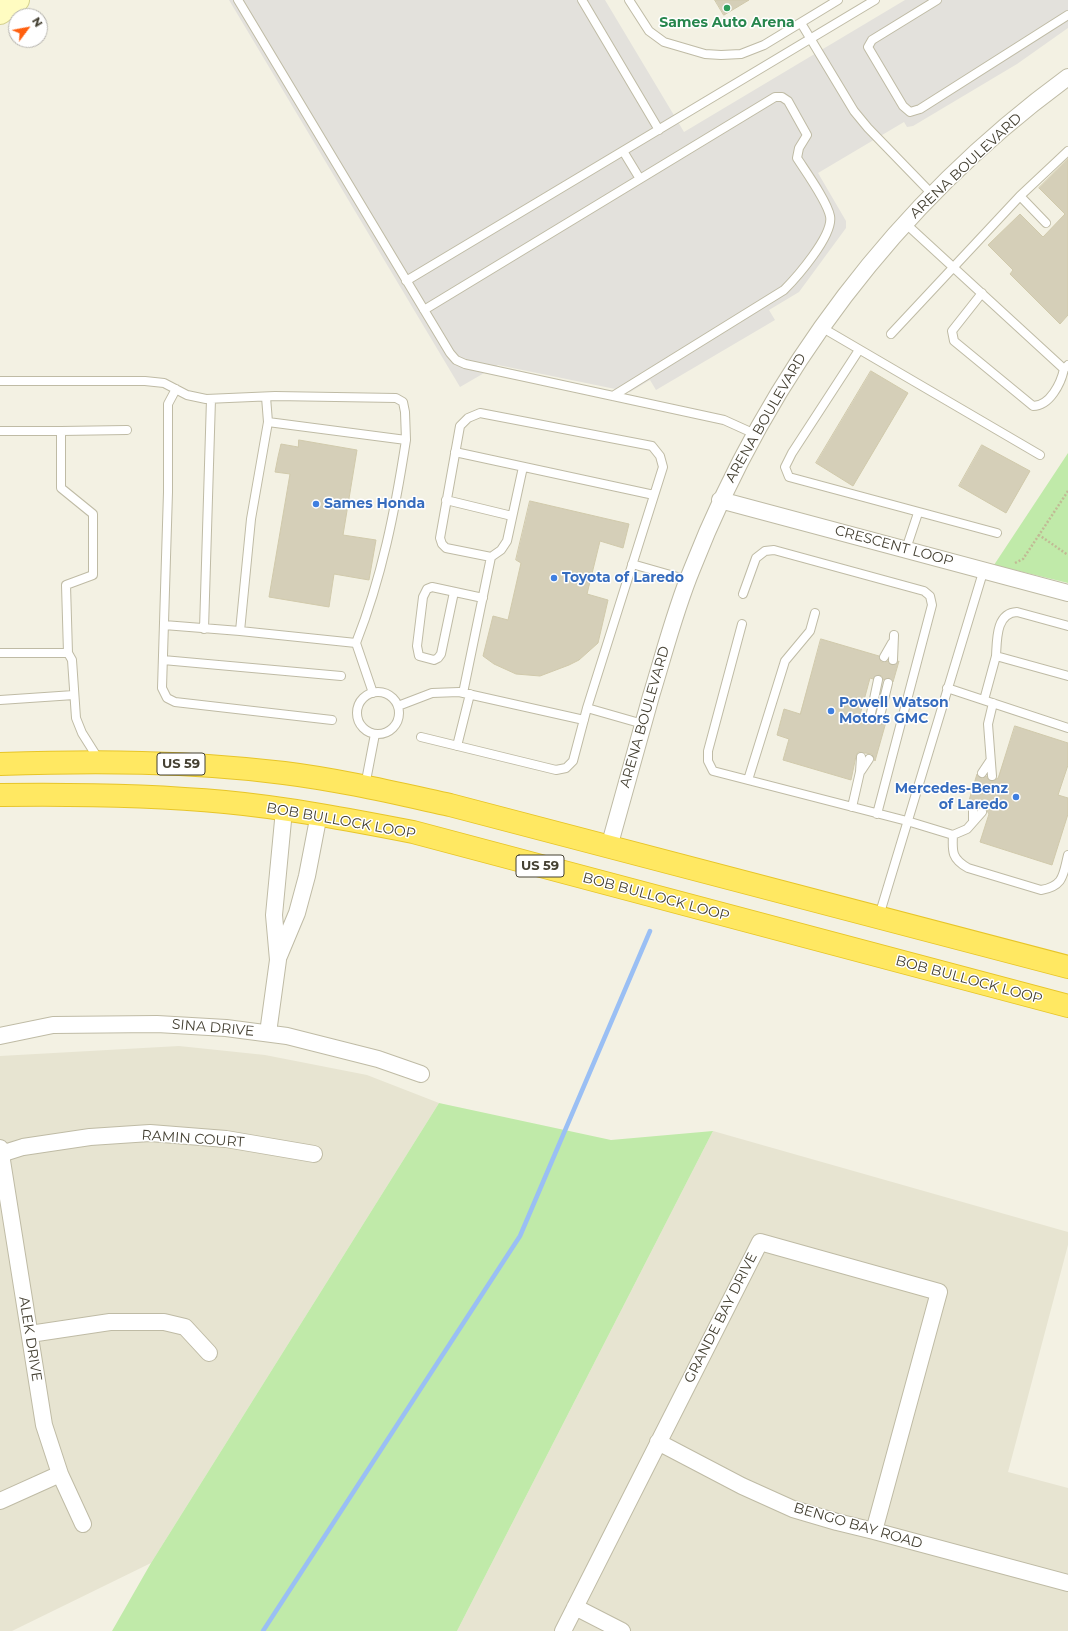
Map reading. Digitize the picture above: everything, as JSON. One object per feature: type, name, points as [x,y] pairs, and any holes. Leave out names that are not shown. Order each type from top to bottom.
[{"type":"highway","name":"US 59","points":[[0,764],[100,761],[187,764],[283,773],[365,787],[450,805],[1068,967]]},
{"type":"highway","name":"BOB BULLOCK LOOP","points":[[0,795],[99,794],[224,802],[319,814],[413,832],[1068,1006]]},
{"type":"street","points":[[0,13],[18,0]]},
{"type":"street","name":"ARENA BOULEVARD","points":[[609,847],[668,636],[688,580],[720,500],[776,396],[821,327],[867,267],[905,223],[964,163],[1024,111],[1068,78]]},
{"type":"street","name":"CRESCENT LOOP","points":[[720,500],[991,571],[1068,593]]},
{"type":"street","points":[[268,1033],[278,960],[274,915],[284,810]]},
{"type":"street","points":[[278,960],[297,913],[307,876],[319,814]]},
{"type":"street","name":"SINA DRIVE","points":[[0,1036],[53,1025],[157,1024],[226,1028],[287,1036],[378,1059],[421,1074]]},
{"type":"street","name":"RAMIN COURT","points":[[0,1151],[23,1146],[90,1137],[150,1133],[226,1139],[314,1154]]},
{"type":"street","name":"ALEK DRIVE","points":[[0,1151],[44,1425],[60,1474],[83,1524]]},
{"type":"street","name":"GRANDE BAY DRIVE","points":[[563,1631],[760,1242],[939,1292],[874,1531]]},
{"type":"street","points":[[30,1334],[110,1322],[164,1322],[185,1327],[209,1353]]},
{"type":"street","name":"BENGO BAY ROAD","points":[[658,1442],[742,1486],[793,1508],[837,1522],[1068,1583]]},
{"type":"street","points":[[0,1501],[60,1474]]},
{"type":"street","points":[[575,1607],[622,1631]]},
{"type":"lane","points":[[238,0],[406,281],[450,353],[456,360],[466,364],[724,420],[755,434]]},
{"type":"lane","points":[[582,0],[659,130]]},
{"type":"lane","points":[[629,0],[648,31],[656,37],[664,42],[705,54],[741,54],[751,51],[764,45],[838,0]]},
{"type":"lane","points":[[406,281],[875,0]]},
{"type":"lane","points":[[937,0],[872,40],[868,47],[903,106],[910,112],[920,109],[1068,16]]},
{"type":"lane","points":[[801,23],[854,111],[868,128],[933,194]]},
{"type":"lane","points":[[424,310],[775,97],[782,97],[788,101],[807,135],[805,142],[799,148],[797,158],[831,217],[828,232],[798,276],[784,290],[613,396]]},
{"type":"lane","points":[[623,151],[640,179]]},
{"type":"lane","points":[[891,334],[952,266],[1020,196],[1068,151]]},
{"type":"lane","points":[[1020,196],[1046,223]]},
{"type":"lane","points":[[905,223],[982,293],[1066,366],[1062,381],[1045,402],[1039,406],[1033,406],[954,341],[952,331],[956,324],[982,293]]},
{"type":"lane","points":[[821,327],[974,415],[1040,455]]},
{"type":"lane","points":[[859,350],[792,453],[785,467],[789,477],[918,513],[997,533]]},
{"type":"lane","points":[[0,381],[145,380],[164,383],[187,395],[211,399],[266,397],[396,398],[403,402],[406,440],[393,518],[370,607],[356,643],[373,693]]},
{"type":"lane","points":[[176,389],[168,404],[168,492],[162,688],[167,698],[175,702],[332,720]]},
{"type":"lane","points":[[240,631],[251,519],[268,422],[266,397]]},
{"type":"lane","points":[[204,629],[211,399]]},
{"type":"lane","points":[[421,737],[556,770],[566,768],[573,761],[587,708],[663,467],[660,456],[652,446],[480,413],[468,418],[460,426],[440,538],[442,544],[446,548],[492,557]]},
{"type":"lane","points":[[268,422],[406,440]]},
{"type":"lane","points":[[0,431],[127,430]]},
{"type":"lane","points":[[61,431],[61,488],[94,514],[93,575],[66,585],[68,653],[72,660],[76,718],[82,733],[100,761]]},
{"type":"lane","points":[[455,452],[654,495]]},
{"type":"lane","points":[[457,746],[483,598],[492,557],[501,550],[507,541],[523,467]]},
{"type":"lane","points":[[446,500],[512,516]]},
{"type":"lane","points":[[906,549],[918,513]]},
{"type":"lane","points":[[743,594],[756,558],[765,551],[774,550],[924,590],[930,596],[932,605],[877,814]]},
{"type":"lane","points":[[632,564],[688,580]]},
{"type":"lane","points":[[878,918],[948,688],[991,571]]},
{"type":"lane","points":[[454,592],[441,654],[434,660],[419,656],[417,646],[425,593],[432,587],[483,598]]},
{"type":"lane","points":[[984,700],[996,656],[998,634],[1003,616],[1008,612],[1017,612],[1068,626]]},
{"type":"lane","points":[[748,780],[786,660],[810,631],[815,613]]},
{"type":"lane","points":[[742,624],[708,751],[708,761],[713,771],[907,821],[953,835],[967,829],[973,820],[982,812]]},
{"type":"lane","points":[[164,626],[240,631],[356,643]]},
{"type":"lane","points":[[884,657],[893,639],[893,660]]},
{"type":"lane","points":[[0,653],[68,653]]},
{"type":"lane","points":[[996,656],[1068,676]]},
{"type":"lane","points":[[163,660],[341,676]]},
{"type":"lane","points":[[870,718],[878,680]]},
{"type":"lane","points":[[879,720],[888,683]]},
{"type":"lane","points":[[948,688],[1068,728]]},
{"type":"lane","points":[[373,693],[386,693],[392,697],[398,706],[399,717],[393,729],[388,732],[375,734],[363,728],[357,716],[360,703],[365,697],[373,693]]},
{"type":"lane","points":[[398,706],[432,693],[466,693],[584,720]]},
{"type":"lane","points":[[0,700],[74,696]]},
{"type":"lane","points":[[992,776],[988,724],[993,703]]},
{"type":"lane","points":[[587,708],[643,724]]},
{"type":"lane","points":[[365,787],[375,734]]},
{"type":"lane","points":[[852,807],[860,772],[865,758]]},
{"type":"lane","points":[[982,773],[990,759]]},
{"type":"lane","points":[[972,809],[973,820]]},
{"type":"lane","points":[[953,835],[952,852],[960,863],[968,868],[1041,890],[1052,888],[1061,881],[1068,855]]},
{"type":"path","points":[[991,571],[1023,559],[1068,491]]},
{"type":"path","points":[[1039,535],[1068,555]]},
{"type":"shaded area","points":[[229,0],[605,0],[684,132],[905,0],[1068,0],[1068,28],[1017,64],[913,126],[907,127],[904,122],[818,173],[846,221],[846,228],[799,292],[769,310],[775,320],[656,390],[650,380],[630,392],[498,365],[460,387]]},
{"type":"shaded area","points":[[179,1046],[265,1055],[367,1075],[439,1103],[151,1563],[12,1631],[0,1631],[0,1056]]},
{"type":"shaded area","points":[[713,1131],[1068,1232],[1068,1245],[1008,1472],[1068,1488],[1068,1631],[457,1631]]},
{"type":"green space","points":[[1068,453],[1068,583],[994,565]]},
{"type":"green space","points":[[439,1103],[611,1140],[713,1131],[457,1631],[112,1631],[151,1563]]},
{"type":"building","name":"Sames Auto Arena","points":[[715,0],[749,0],[724,15]]},
{"type":"building","points":[[1068,159],[1068,315],[1060,324],[1010,274],[1013,270],[988,245],[1020,214],[1043,237],[1065,214],[1039,188]]},
{"type":"building","points":[[871,371],[908,393],[853,486],[816,463]]},
{"type":"building","name":"Sames Honda","points":[[299,440],[357,450],[343,535],[376,540],[369,580],[334,574],[329,607],[269,597],[290,474],[275,472],[281,444],[298,447]]},
{"type":"building","points":[[982,445],[1030,471],[1006,513],[959,486]]},
{"type":"building","name":"Toyota of Laredo","points":[[530,501],[629,524],[623,548],[600,541],[587,594],[608,600],[598,643],[579,660],[540,676],[516,674],[494,664],[483,656],[493,616],[508,620],[521,563],[516,560]]},
{"type":"building","name":"Powell Watson Motors GMC","points":[[821,639],[879,656],[881,662],[888,661],[892,665],[899,661],[893,682],[889,678],[883,680],[882,676],[879,675],[873,679],[870,678],[860,715],[865,716],[865,720],[868,723],[874,722],[880,725],[886,722],[875,761],[872,754],[858,752],[851,780],[783,760],[789,739],[777,735],[784,709],[800,714]]},
{"type":"building","name":"Mercedes-Benz of Laredo","points":[[1015,726],[1068,743],[1068,765],[1058,795],[1068,798],[1068,814],[1052,865],[980,842],[989,814],[985,808],[978,808],[975,804],[967,807],[977,774],[981,778],[986,776],[992,781],[998,778]]},
{"type":"waterway","points":[[263,1631],[520,1236],[650,931]]},
{"type":"place","name":"Sames Auto Arena","points":[[727,8]]},
{"type":"place","name":"Sames Honda","points":[[316,504]]},
{"type":"place","name":"Toyota of Laredo","points":[[554,578]]},
{"type":"place","name":"Powell Watson Motors GMC","points":[[831,711]]},
{"type":"place","name":"Mercedes-Benz of Laredo","points":[[1016,797]]}]
